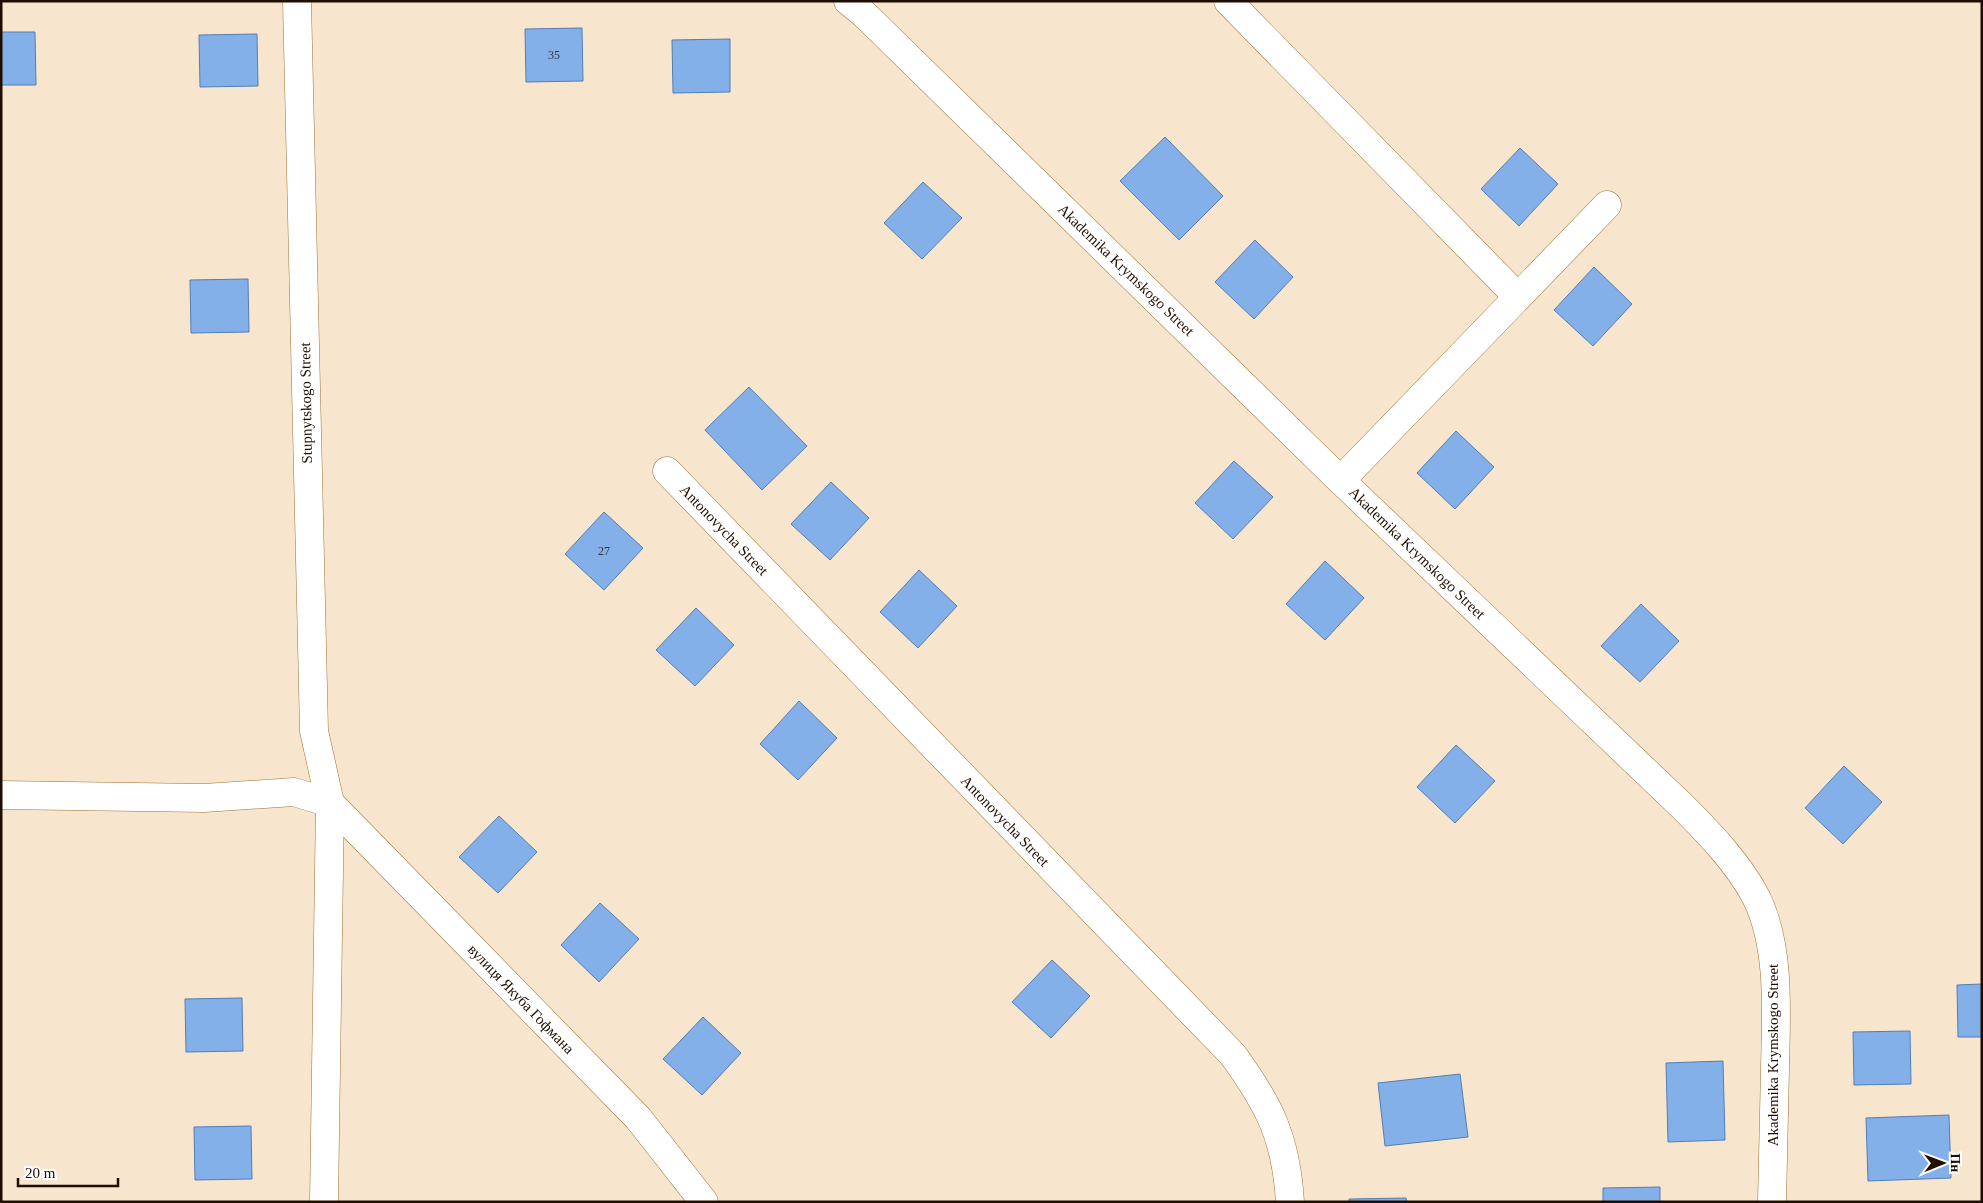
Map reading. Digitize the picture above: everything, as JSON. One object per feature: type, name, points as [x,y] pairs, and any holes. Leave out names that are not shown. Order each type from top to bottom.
[{"type":"street","name":"Stupnytskogo Street","points":[[297,1],[314,731],[330,803],[324,1202]]},
{"type":"street","name":"Akademika Krymskogo Street","points":[[848,1],[864,14],[1341,480],[1711,834],[1756,898],[1765,921],[1773,956],[1776,1025],[1772,1202]]},
{"type":"street","points":[[1228,1],[1517,296]]},
{"type":"street","points":[[1341,480],[1517,296],[1608,205]]},
{"type":"street","name":"Antonovycha Street","points":[[666,471],[1233,1055],[1255,1085],[1273,1118],[1283,1151],[1290,1202]]},
{"type":"street","points":[[1,795],[204,798],[294,792],[330,803]]},
{"type":"street","name":"вулиця Якуба Гофмана","points":[[330,803],[638,1118],[704,1202]]},
{"type":"building","points":[[582,28],[583,81],[526,82],[525,29]]},
{"type":"building","points":[[1,32],[35,32],[36,85],[1,85]]},
{"type":"building","points":[[257,34],[258,86],[200,87],[199,35]]},
{"type":"building","points":[[730,39],[730,92],[673,93],[672,40]]},
{"type":"building","points":[[1165,137],[1223,196],[1179,240],[1120,181]]},
{"type":"building","points":[[1520,148],[1558,184],[1519,226],[1481,189]]},
{"type":"building","points":[[923,182],[962,218],[922,259],[884,223]]},
{"type":"building","points":[[1255,240],[1293,277],[1254,319],[1215,282]]},
{"type":"building","points":[[1594,267],[1632,304],[1593,346],[1554,310]]},
{"type":"building","points":[[248,279],[249,332],[191,333],[190,280]]},
{"type":"building","points":[[749,387],[807,446],[762,490],[705,430]]},
{"type":"building","points":[[1456,431],[1494,467],[1455,509],[1417,473]]},
{"type":"building","points":[[1234,461],[1273,497],[1233,539],[1195,503]]},
{"type":"building","points":[[831,482],[869,518],[830,560],[791,524]]},
{"type":"building","points":[[604,512],[643,548],[604,590],[565,554]]},
{"type":"building","points":[[1325,561],[1364,598],[1325,640],[1286,604]]},
{"type":"building","points":[[919,570],[957,606],[918,648],[880,612]]},
{"type":"building","points":[[1641,604],[1679,641],[1640,682],[1601,646]]},
{"type":"building","points":[[696,608],[734,645],[695,686],[656,650]]},
{"type":"building","points":[[799,701],[837,738],[798,780],[760,744]]},
{"type":"building","points":[[1456,745],[1495,781],[1455,823],[1417,787]]},
{"type":"building","points":[[1844,766],[1882,802],[1843,844],[1805,808]]},
{"type":"building","points":[[499,816],[537,852],[498,893],[459,857]]},
{"type":"building","points":[[600,903],[639,939],[599,982],[561,945]]},
{"type":"building","points":[[1052,960],[1090,996],[1051,1038],[1012,1002]]},
{"type":"building","points":[[1982,984],[1982,1037],[1958,1037],[1957,985]]},
{"type":"building","points":[[242,998],[243,1051],[186,1052],[185,999]]},
{"type":"building","points":[[703,1017],[741,1053],[702,1095],[663,1059]]},
{"type":"building","points":[[1910,1031],[1911,1084],[1854,1085],[1853,1032]]},
{"type":"building","points":[[1723,1061],[1725,1140],[1668,1142],[1666,1063]]},
{"type":"building","points":[[1460,1074],[1468,1137],[1385,1146],[1378,1083]]},
{"type":"building","points":[[1949,1115],[1951,1178],[1868,1181],[1866,1118]]},
{"type":"building","points":[[251,1126],[252,1179],[195,1180],[194,1127]]},
{"type":"building","points":[[1660,1187],[1660,1202],[1603,1202],[1603,1188]]},
{"type":"building","points":[[1406,1198],[1407,1202],[1349,1202],[1349,1199]]}]
